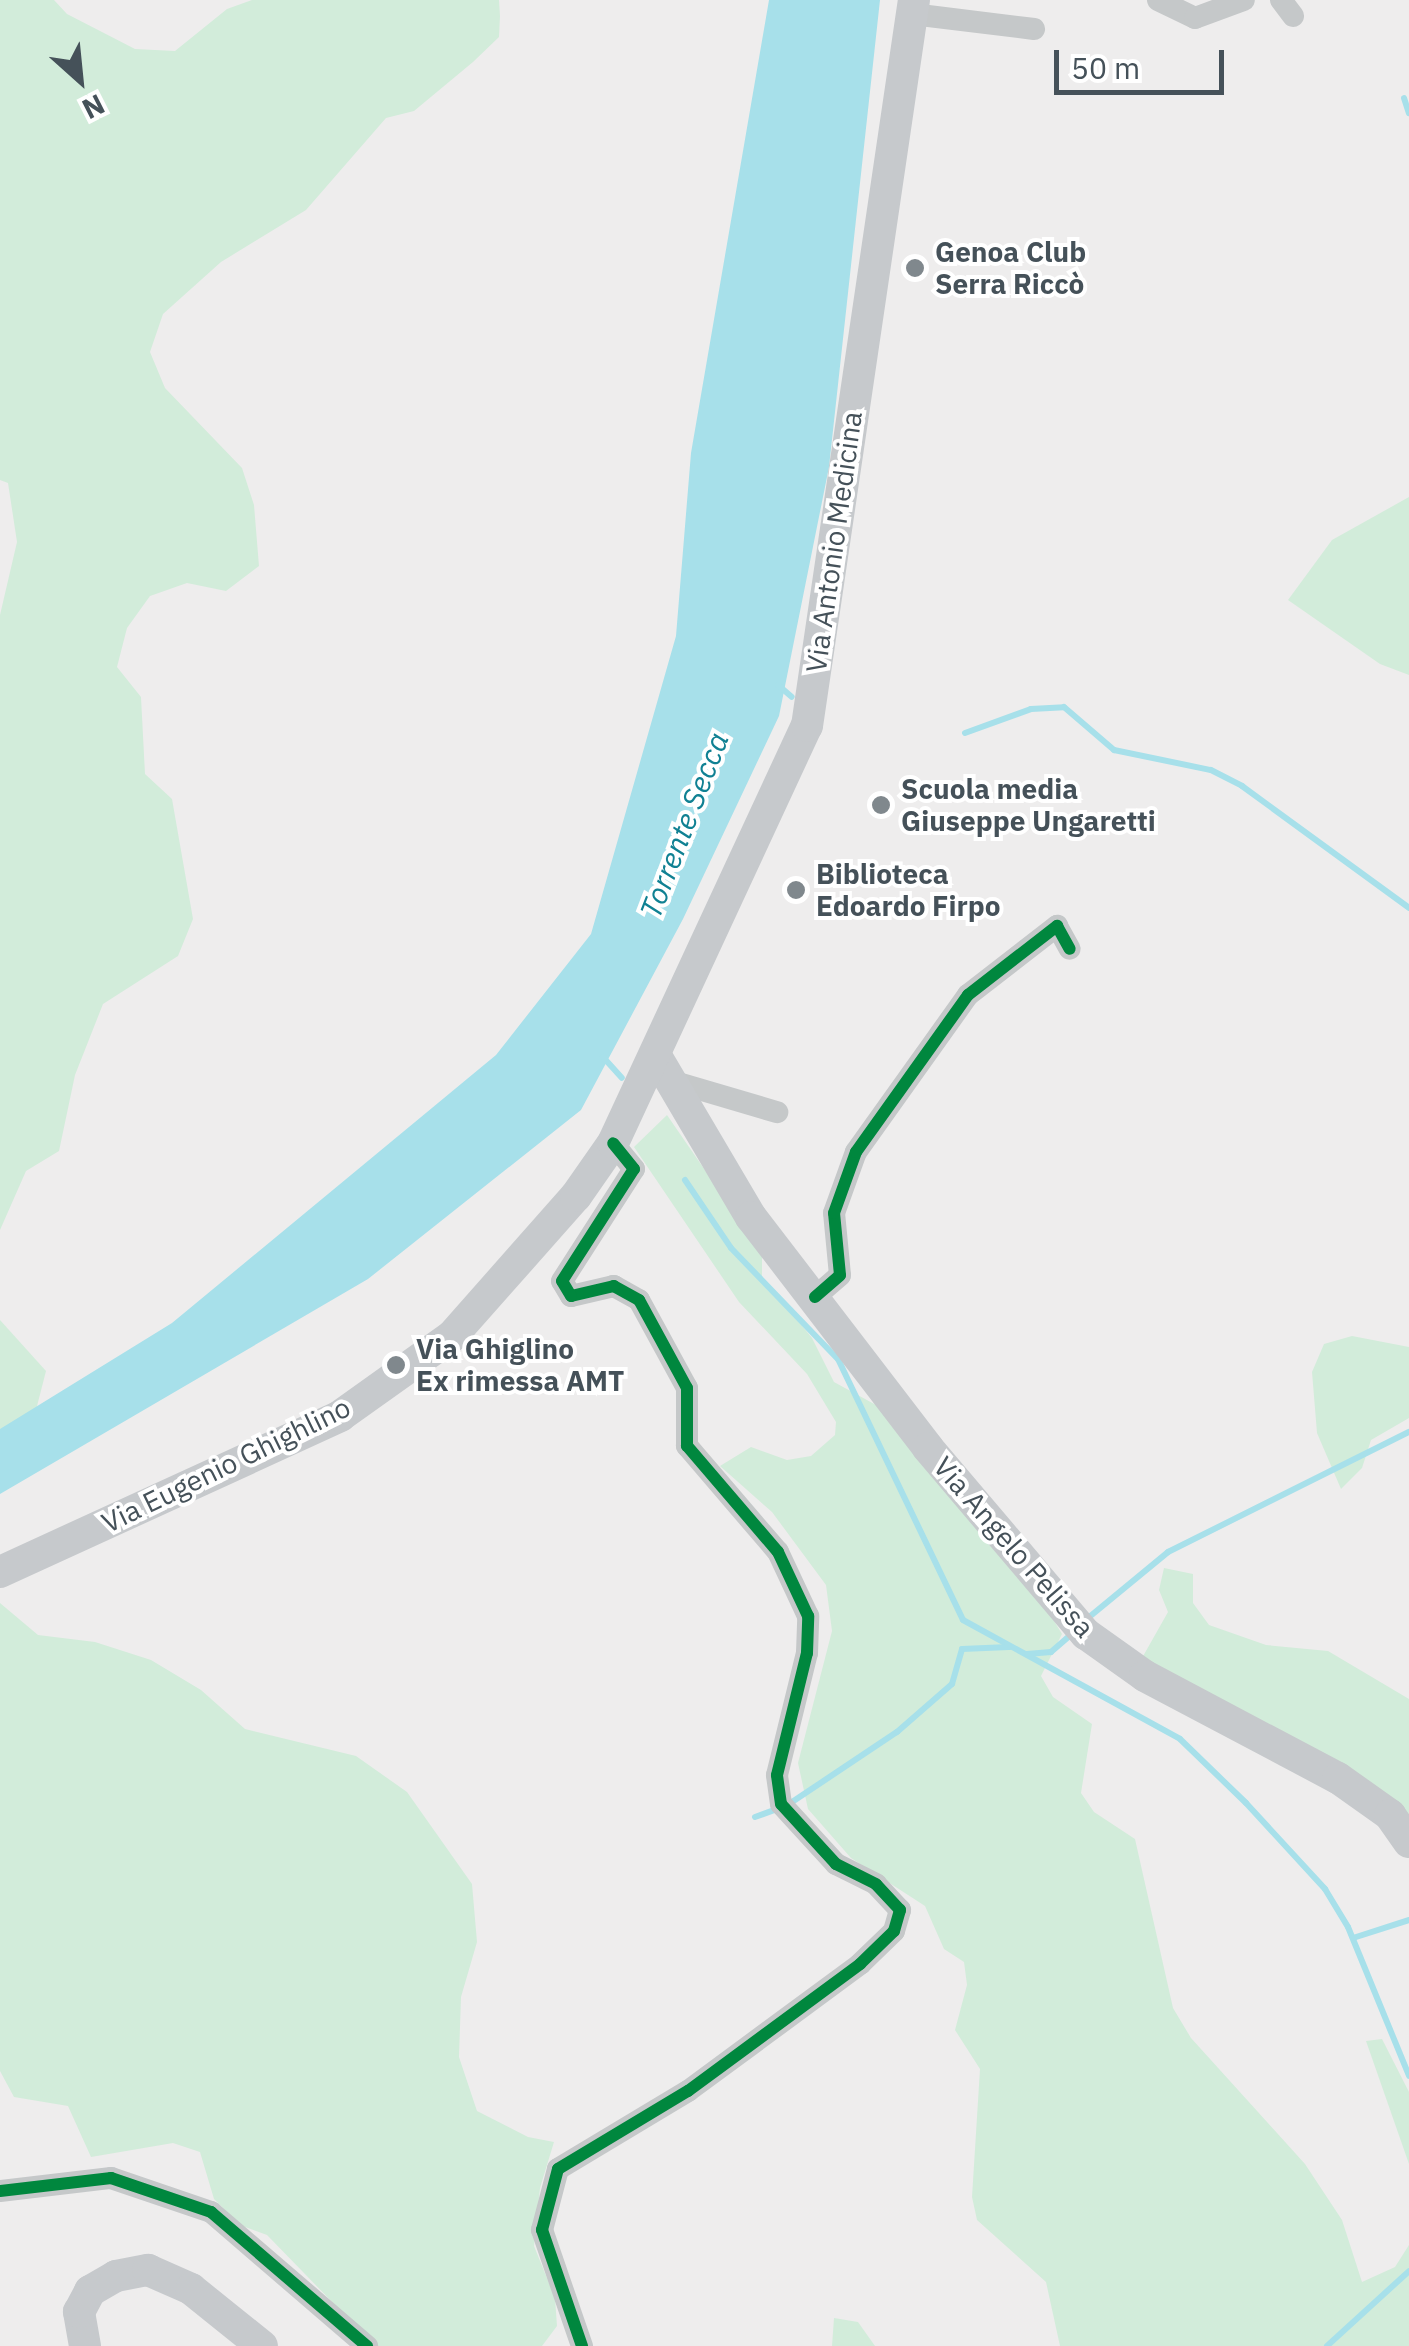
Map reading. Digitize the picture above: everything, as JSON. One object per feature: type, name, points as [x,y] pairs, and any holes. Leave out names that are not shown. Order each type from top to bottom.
[{"type":"main road","name":"Via Antonio Medicina","points":[[662,1068],[807,726],[913,7]]},
{"type":"main road","name":"Via Eugenio Ghighlino","points":[[0,1572],[340,1416],[452,1336],[576,1196],[662,1068]]},
{"type":"main road","name":"Via Angelo Pelissa","points":[[662,1068],[751,1217],[928,1448],[1086,1634],[1145,1676],[1338,1778],[1390,1815],[1409,1842]]},
{"type":"main road","points":[[86,2346],[78,2312],[90,2291],[116,2276],[148,2270],[191,2289],[262,2346]]},
{"type":"street","points":[[1158,0],[1195,18],[1244,0]]},
{"type":"street","points":[[913,7],[1034,29]]},
{"type":"street","points":[[815,1297],[840,1275],[834,1213],[856,1152],[968,994],[1057,926],[1070,948]]},
{"type":"street","points":[[662,1068],[777,1112]]},
{"type":"street","points":[[582,2346],[542,2230],[558,2169],[688,2090],[860,1964],[894,1931],[900,1910],[876,1884],[836,1864],[782,1804],[777,1775],[808,1654],[808,1616],[778,1552],[688,1446],[687,1388],[639,1300],[614,1286],[572,1296],[562,1282],[634,1169],[613,1144]]},
{"type":"street","points":[[0,2191],[111,2178],[211,2212],[368,2346]]},
{"type":"green space","points":[[0,0],[54,0],[67,14],[135,49],[175,51],[227,9],[252,0],[499,0],[500,16],[499,37],[414,111],[386,118],[306,210],[221,262],[163,314],[150,352],[165,388],[242,468],[254,505],[259,566],[226,591],[187,583],[150,596],[127,628],[117,667],[141,697],[145,774],[172,799],[193,919],[178,956],[103,1004],[75,1075],[59,1151],[26,1171],[0,1230],[0,615],[17,542],[8,483],[0,480]]},
{"type":"green space","points":[[1409,497],[1409,675],[1380,664],[1288,600],[1332,540]]},
{"type":"green space","points":[[667,1115],[762,1253],[762,1277],[812,1338],[834,1382],[876,1405],[1042,1601],[1062,1634],[1041,1676],[1053,1697],[1092,1724],[1081,1793],[1094,1812],[1135,1839],[1173,2008],[1191,2038],[1305,2164],[1342,2220],[1362,2282],[1395,2267],[1409,2245],[1409,2346],[1060,2346],[1046,2282],[977,2220],[972,2197],[980,2069],[955,2030],[967,1985],[964,1962],[944,1949],[925,1906],[851,1858],[808,1809],[798,1763],[832,1631],[826,1585],[772,1512],[720,1466],[751,1447],[787,1460],[811,1456],[835,1435],[836,1422],[807,1374],[739,1302],[634,1147]]},
{"type":"green space","points":[[0,1320],[46,1371],[36,1410],[0,1432]]},
{"type":"green space","points":[[1352,1336],[1409,1347],[1409,1418],[1371,1440],[1362,1468],[1341,1489],[1317,1433],[1312,1372],[1324,1344]]},
{"type":"green space","points":[[1164,1568],[1193,1574],[1193,1603],[1209,1625],[1266,1645],[1328,1651],[1409,1699],[1409,1816],[1142,1658],[1168,1612],[1159,1590]]},
{"type":"green space","points":[[0,1603],[38,1635],[95,1642],[151,1660],[201,1690],[245,1729],[356,1756],[407,1792],[472,1884],[477,1942],[461,1997],[459,2057],[477,2111],[528,2137],[554,2142],[540,2188],[534,2246],[555,2298],[557,2326],[542,2346],[375,2346],[267,2235],[240,2225],[214,2199],[200,2152],[173,2143],[91,2157],[68,2106],[14,2097],[0,2071]]},
{"type":"green space","points":[[1382,2039],[1409,2092],[1409,2164],[1366,2041]]},
{"type":"green space","points":[[834,2318],[858,2322],[875,2346],[832,2346]]},
{"type":"water","name":"Torrente Secca","points":[[769,0],[880,0],[829,467],[779,716],[683,919],[581,1110],[368,1279],[0,1494],[0,1429],[172,1323],[496,1055],[591,934],[676,636],[691,453]]},
{"type":"waterway","points":[[1404,98],[1409,113]]},
{"type":"waterway","points":[[778,685],[792,697]]},
{"type":"waterway","points":[[965,733],[1031,709],[1064,707],[1114,750],[1211,770],[1242,786],[1409,908]]},
{"type":"waterway","points":[[603,1057],[622,1078]]},
{"type":"waterway","points":[[685,1180],[731,1248],[838,1359],[963,1620],[1180,1739],[1246,1803],[1325,1889],[1348,1927],[1409,2076]]},
{"type":"waterway","points":[[1088,1618],[1168,1552],[1409,1432]]},
{"type":"waterway","points":[[1027,1654],[1051,1652],[1072,1634]]},
{"type":"waterway","points":[[789,1804],[897,1732],[952,1684],[962,1649],[1009,1647]]},
{"type":"waterway","points":[[755,1817],[777,1809]]},
{"type":"waterway","points":[[1353,1938],[1409,1920]]},
{"type":"waterway","points":[[1327,2346],[1409,2271]]},
{"type":"cycle path","points":[[815,1297],[840,1275],[834,1213],[856,1152],[968,995],[1057,926],[1070,949]]},
{"type":"cycle path","points":[[582,2346],[542,2230],[558,2169],[688,2091],[860,1964],[894,1931],[900,1910],[876,1884],[836,1864],[781,1804],[777,1775],[807,1653],[808,1616],[778,1552],[687,1446],[687,1388],[639,1300],[614,1286],[571,1296],[562,1281],[634,1169],[613,1143]]},
{"type":"cycle path","points":[[0,2191],[111,2178],[211,2212],[367,2346]]},
{"type":"place","name":"Genoa Club Serra Riccò","points":[[915,268]]},
{"type":"place","name":"Scuola media Giuseppe Ungaretti","points":[[881,805]]},
{"type":"place","name":"Biblioteca Edoardo Firpo","points":[[796,890]]},
{"type":"place","name":"Via Ghiglino Ex rimessa AMT","points":[[396,1365]]}]
